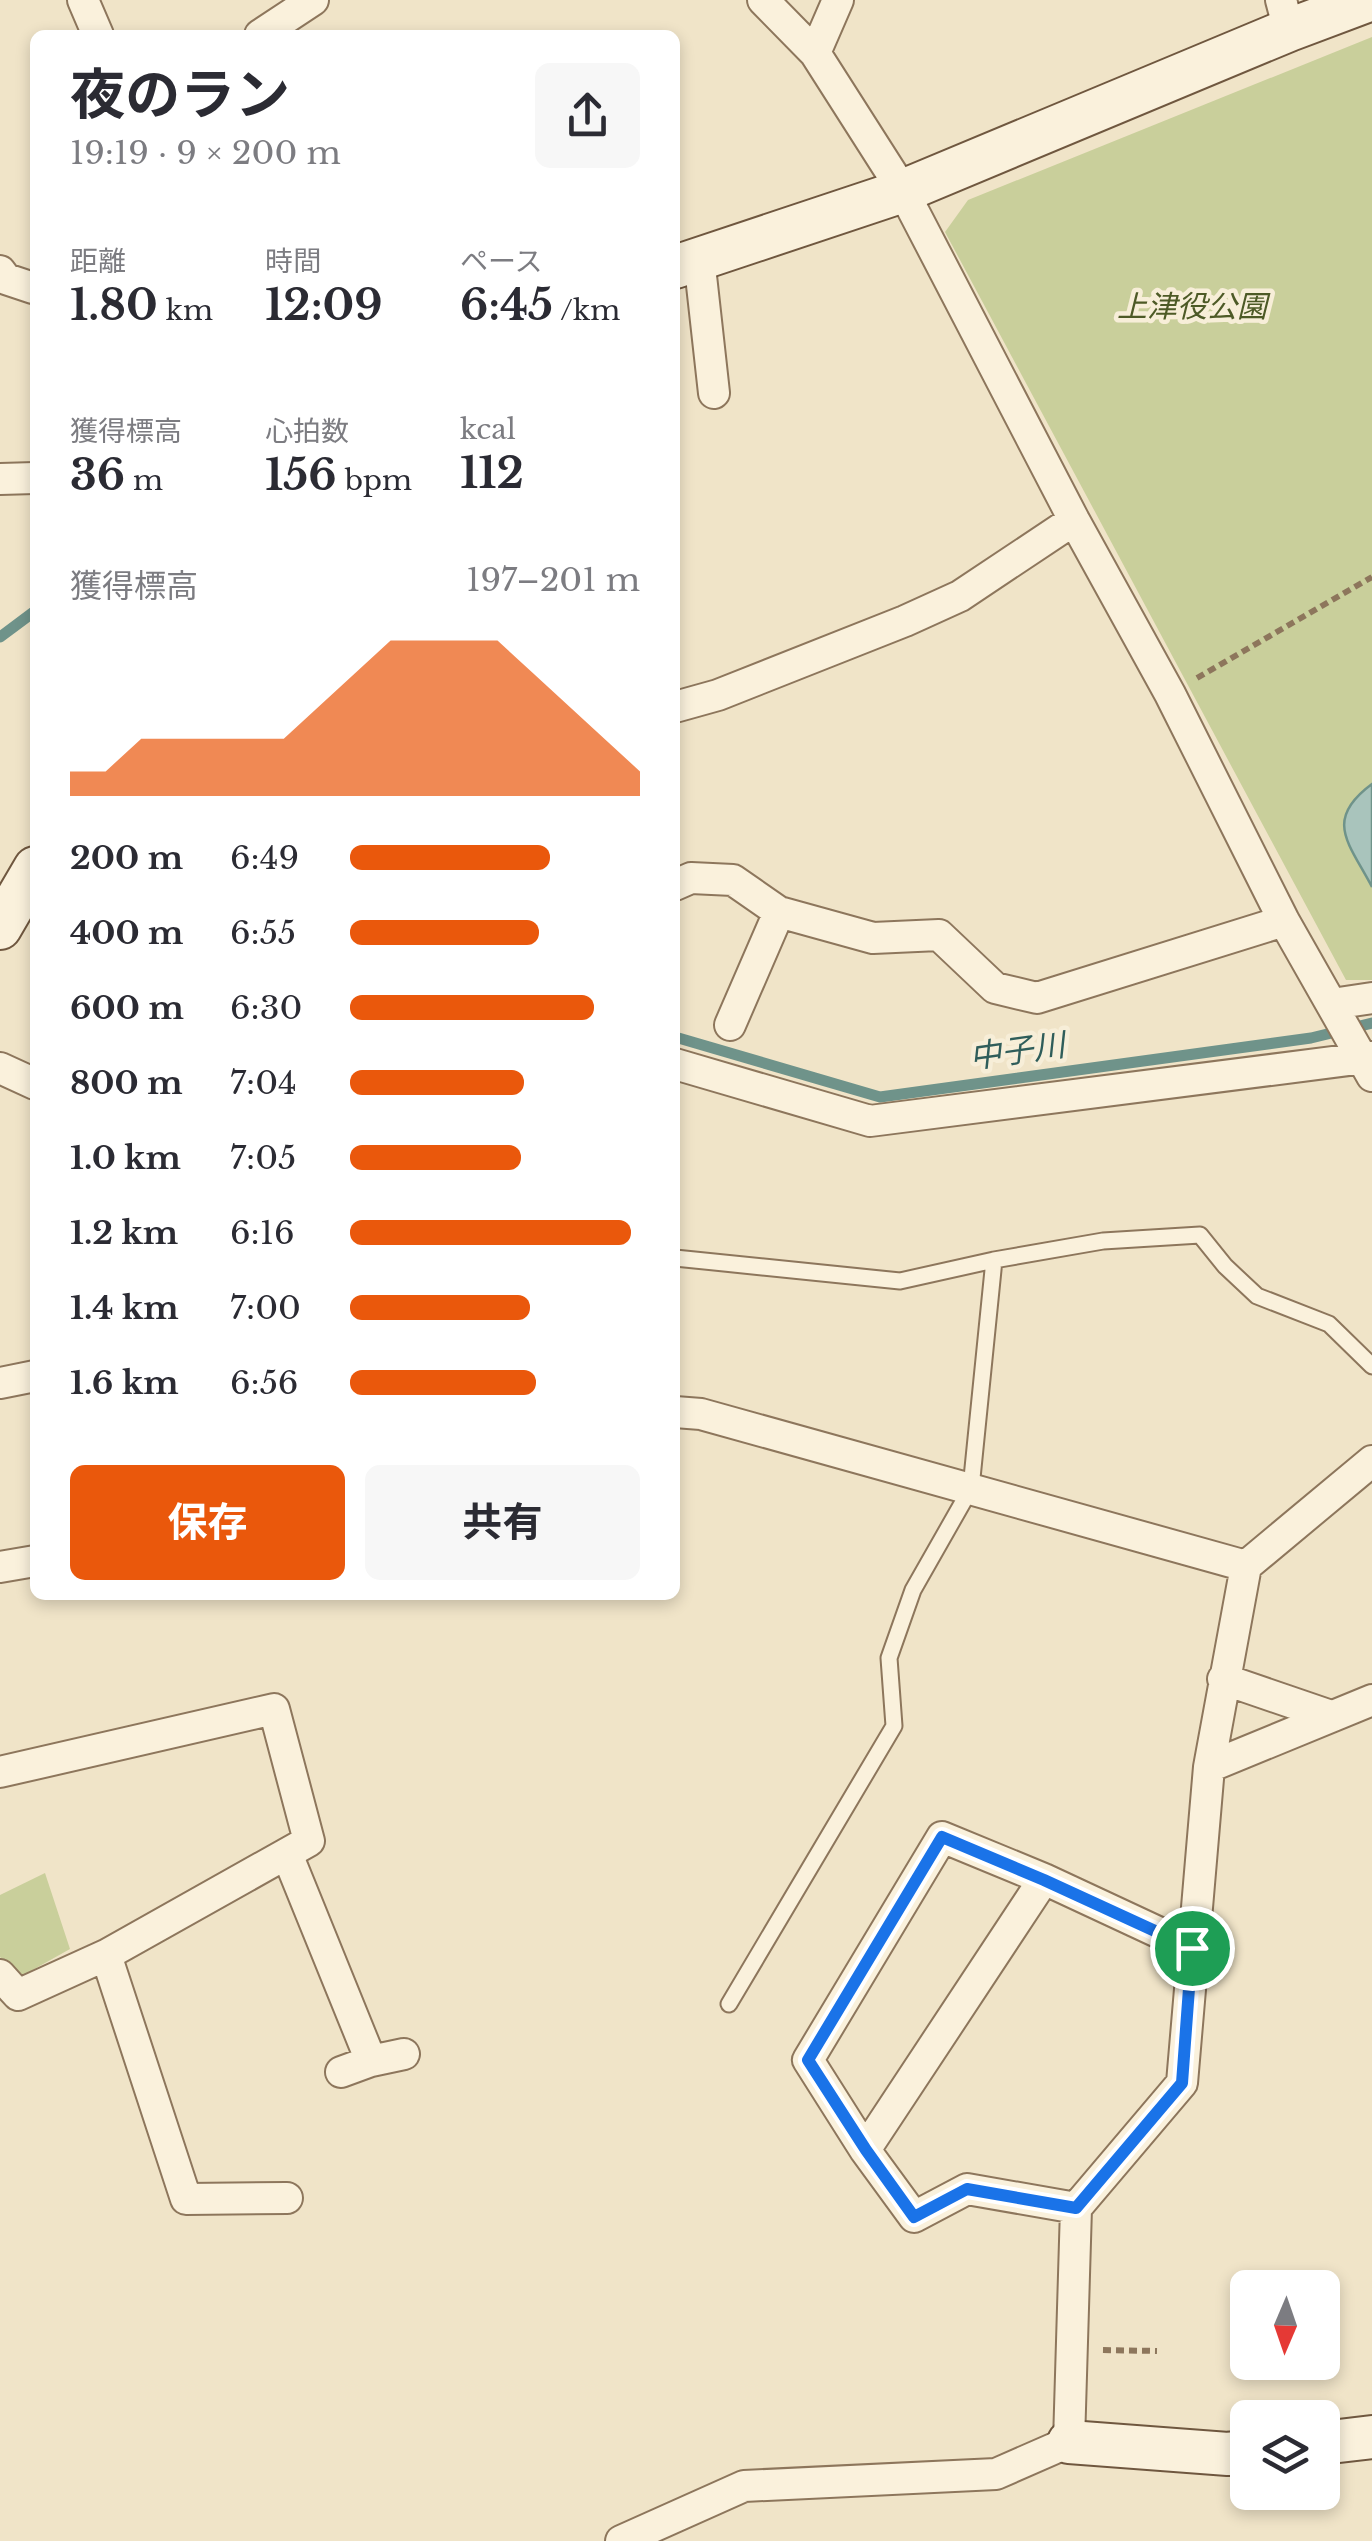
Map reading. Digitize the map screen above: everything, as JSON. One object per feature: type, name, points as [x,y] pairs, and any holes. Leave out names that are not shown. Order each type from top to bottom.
[{"type":"street","points":[[83,0],[96,30]]},
{"type":"street","points":[[267,30],[312,0]]},
{"type":"street","points":[[680,1065],[870,1121],[1366,1059],[1284,921],[1170,694],[1074,520],[903,191],[815,53],[763,0]]},
{"type":"street","points":[[815,53],[838,0]]},
{"type":"street","points":[[714,393],[687,262],[903,191],[1285,15],[1369,0]]},
{"type":"street","points":[[0,270],[6,279],[30,287]]},
{"type":"street","points":[[0,479],[30,478]]},
{"type":"street","points":[[680,706],[718,695],[960,596],[1074,520]]},
{"type":"street","points":[[0,928],[30,877]]},
{"type":"street","points":[[680,883],[691,878],[733,880],[779,912],[873,938],[939,934],[995,988],[1037,998],[1284,921]]},
{"type":"street","points":[[730,1026],[779,912]]},
{"type":"street","points":[[1335,1010],[1372,998]]},
{"type":"street","points":[[0,1068],[30,1082]]},
{"type":"street","points":[[0,1383],[30,1377]]},
{"type":"street","points":[[680,1412],[701,1414],[1246,1566]]},
{"type":"street","points":[[1069,2442],[1076,2208],[1182,2083],[1208,1768],[1246,1566],[1372,1461]]},
{"type":"street","points":[[0,1567],[30,1562]]},
{"type":"street","points":[[1223,1679],[1331,1716]]},
{"type":"street","points":[[1208,1768],[1372,1700]]},
{"type":"street","points":[[0,1772],[274,1709],[309,1842],[106,1955],[18,1995],[0,1975]]},
{"type":"street","points":[[1076,2208],[967,2189],[914,2217],[808,2060],[942,1837],[1192,1948]]},
{"type":"street","points":[[287,1854],[371,2061]]},
{"type":"street","points":[[866,2150],[1044,1880]]},
{"type":"street","points":[[106,1955],[186,2200],[287,2198]]},
{"type":"street","points":[[342,2072],[404,2054]]},
{"type":"street","points":[[1340,2441],[1372,2437]]},
{"type":"street","points":[[621,2541],[744,2486],[996,2474],[1069,2442],[1230,2454]]},
{"type":"lane","points":[[680,1258],[900,1280],[1103,1240],[1200,1235],[1257,1296],[1329,1324],[1372,1366]]},
{"type":"lane","points":[[729,2004],[894,1726],[889,1658],[913,1590],[971,1488],[994,1260]]},
{"type":"path","points":[[1170,694],[1372,576]]},
{"type":"path","points":[[1072,2350],[1156,2351]]},
{"type":"green space","name":"上津役公園","points":[[1372,37],[1372,980],[1346,980],[945,232],[968,200]]},
{"type":"green space","points":[[45,1873],[70,1949],[20,1977],[0,1957],[0,1895]]},
{"type":"water","points":[[1372,784],[1372,887],[1349,845],[1344,821],[1357,797]]},
{"type":"waterway","name":"中子川","points":[[0,637],[30,615]]},
{"type":"waterway","name":"中子川","points":[[680,1038],[880,1097],[1311,1038],[1372,1023]]},
{"type":"route","points":[[942,1837],[1192,1948],[1182,2083],[1076,2208],[967,2189],[914,2217],[808,2060],[942,1837]]}]
